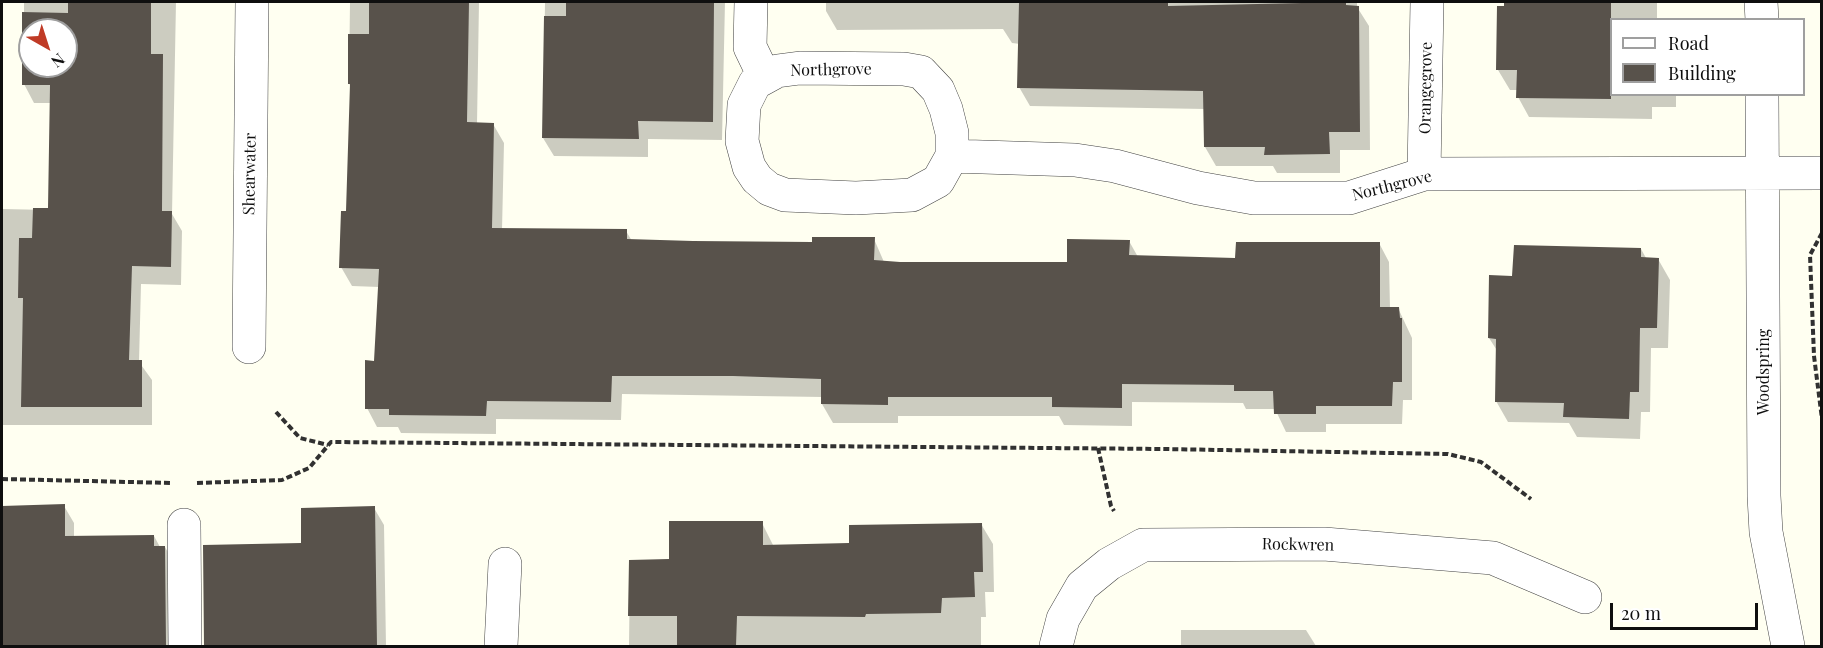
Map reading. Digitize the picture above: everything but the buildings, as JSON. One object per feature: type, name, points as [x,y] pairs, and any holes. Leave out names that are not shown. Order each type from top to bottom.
[{"type":"street","name":"Shearwater","points":[[249,347],[252,2]]},
{"type":"street","points":[[751,2],[750,47],[764,76],[755,83],[744,105],[742,141],[749,167],[757,179],[769,189],[785,195],[856,198],[912,195],[938,181],[952,156]]},
{"type":"street","name":"Orangegrove","points":[[1424,174],[1427,2]]},
{"type":"street","points":[[1761,2],[1762,18]]},
{"type":"street","name":"Northgrove","points":[[764,76],[800,68],[904,69],[921,72],[938,90],[946,109],[952,133],[952,156],[1085,162],[1115,166],[1198,188],[1254,198],[1349,198],[1424,174],[1821,173]]},
{"type":"street","name":"Woodspring","points":[[1762,96],[1764,496],[1766,532],[1788,646]]},
{"type":"street","points":[[184,525],[185,646]]},
{"type":"street","name":"Rockwren","points":[[1056,646],[1063,619],[1082,586],[1109,564],[1143,545],[1324,544],[1493,558],[1585,597]]},
{"type":"street","points":[[501,646],[505,564]]},
{"type":"path","points":[[1821,233],[1810,255],[1814,356],[1821,419]]},
{"type":"path","points":[[276,412],[300,438],[328,445]]},
{"type":"path","points":[[187,483],[282,480],[309,468],[331,442],[1098,448],[1448,454],[1481,462],[1532,499]]},
{"type":"path","points":[[1098,448],[1111,506],[1143,545]]},
{"type":"path","points":[[2,479],[175,483]]}]
